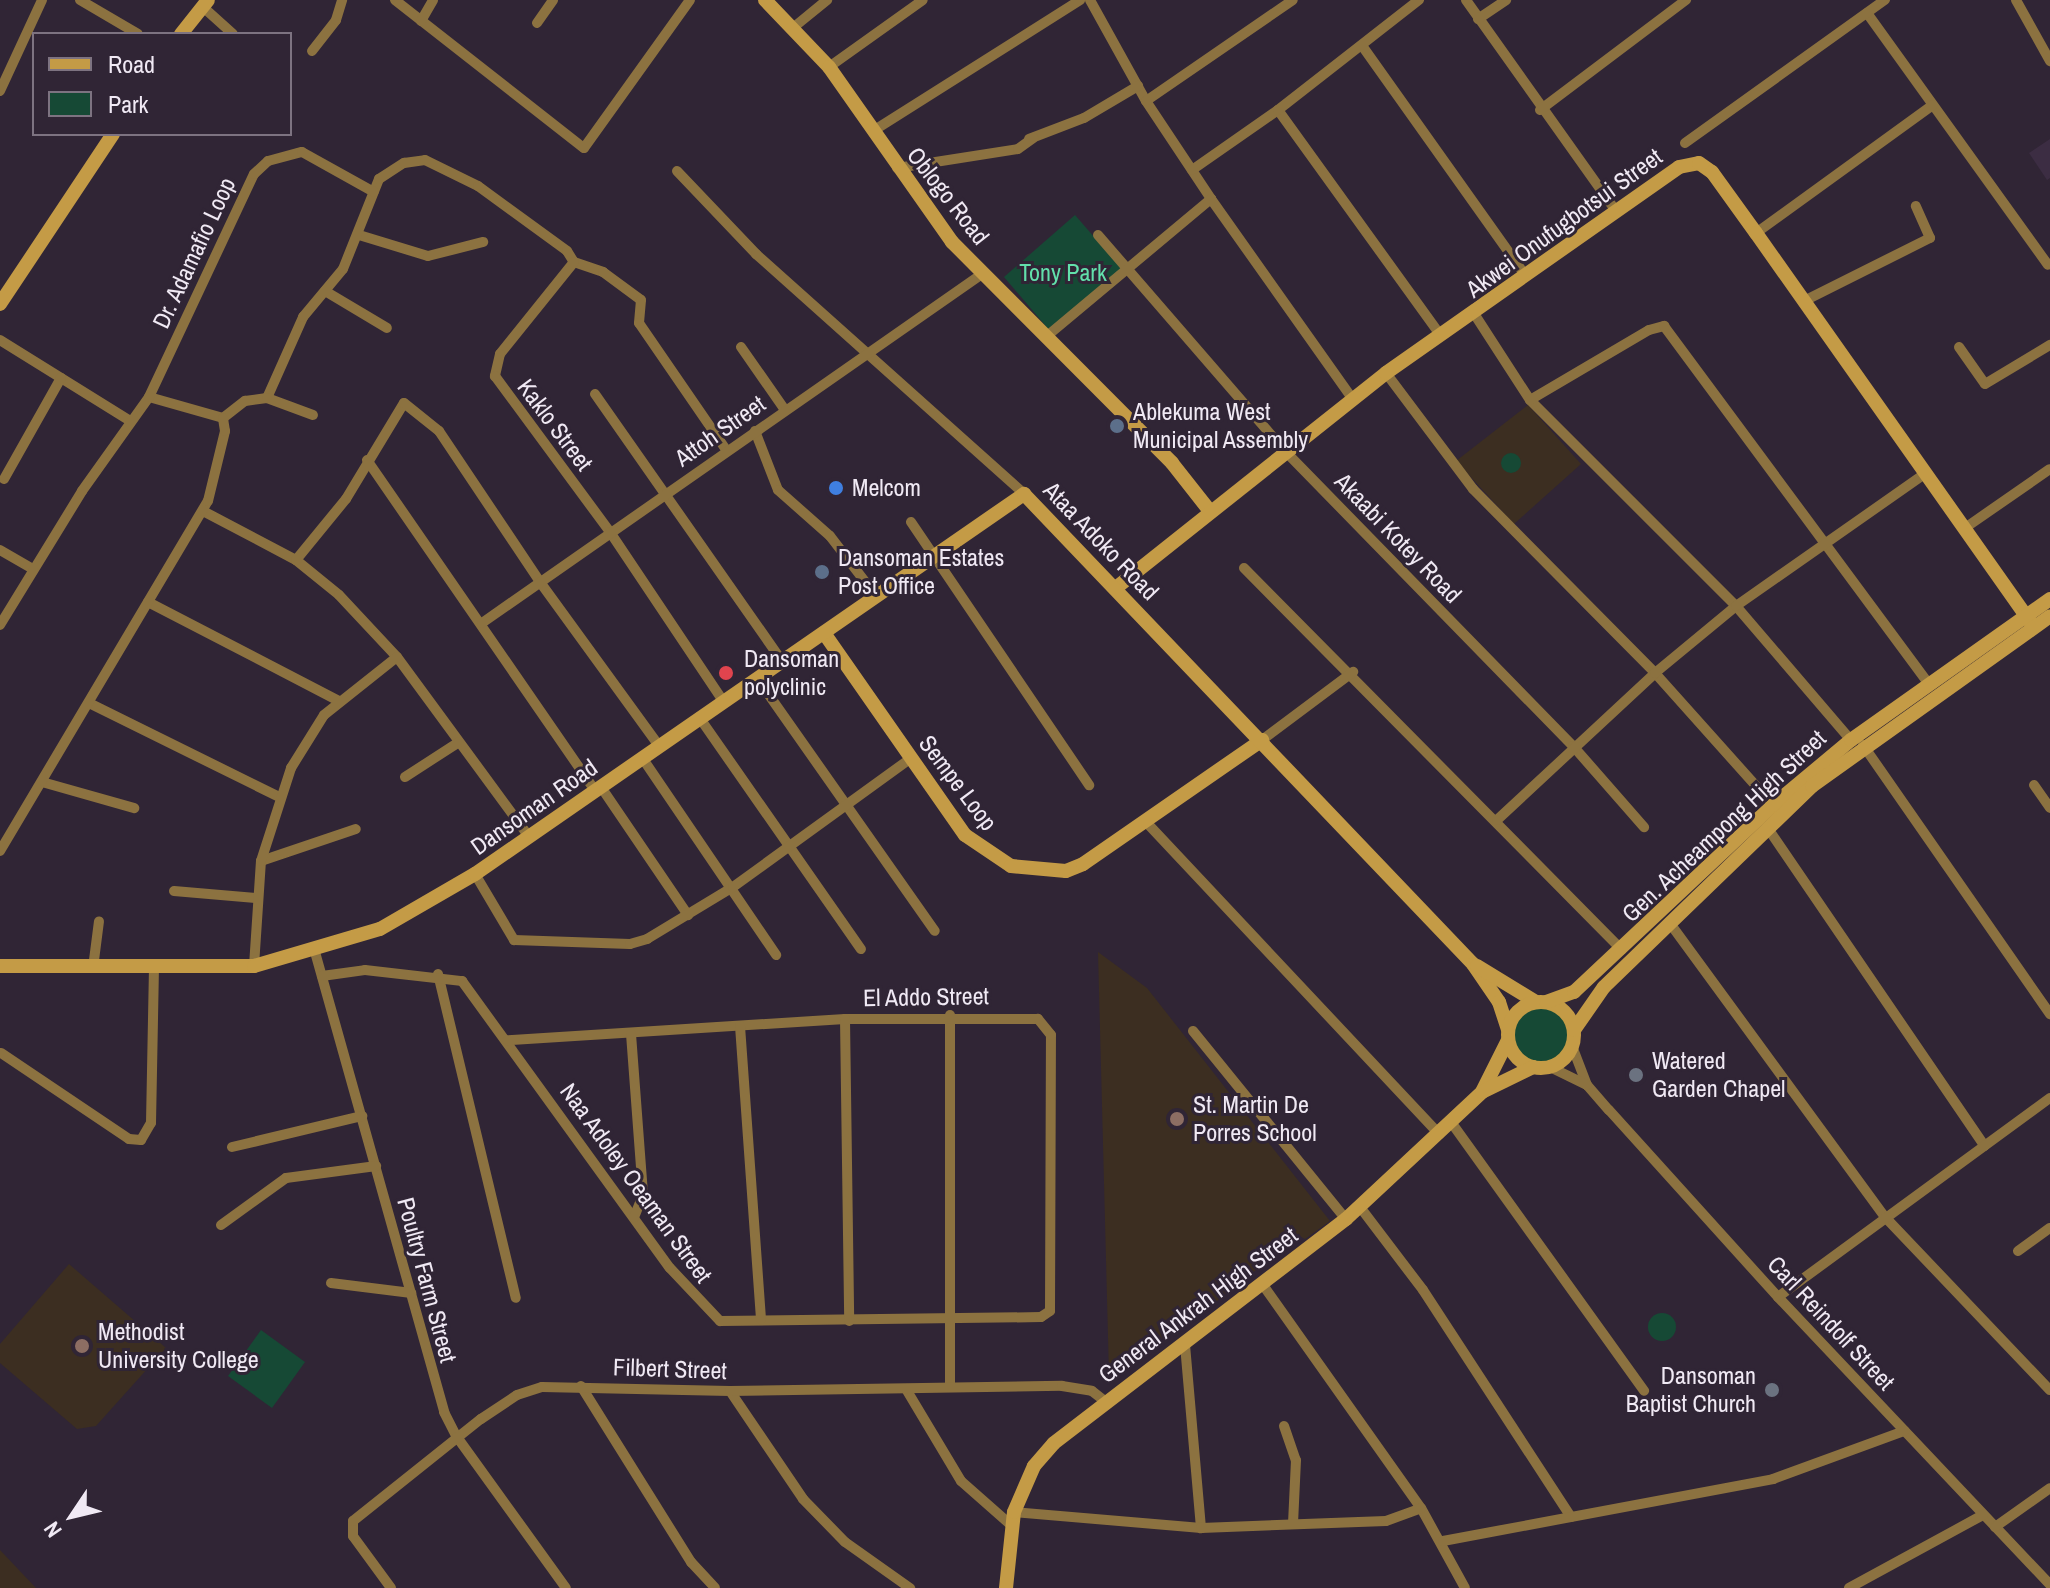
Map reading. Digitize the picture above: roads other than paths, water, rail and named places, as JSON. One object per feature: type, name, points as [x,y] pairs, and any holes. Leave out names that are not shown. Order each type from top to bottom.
[{"type":"main road","name":"Oblogo Road","points":[[765,0],[829,67],[897,168],[982,274],[1172,463],[1209,510]]},
{"type":"main road","points":[[183,32],[206,3]]},
{"type":"main road","points":[[0,304],[112,136]]},
{"type":"main road","name":"Akwei Onufugbotsui Street","points":[[1117,587],[1284,450],[1386,373],[1475,315],[1525,275],[1679,167],[1699,163],[1712,172],[2030,621]]},
{"type":"main road","name":"Dansoman Road","points":[[0,966],[254,966],[315,952],[403,918],[475,874],[1024,494]]},
{"type":"main road","name":"Ataa Adoko Road","points":[[1024,494],[1117,587],[1473,964],[1499,1002],[1508,1035]]},
{"type":"main road","name":"Gen. Acheampong High Street","points":[[1541,1002],[1574,992],[1773,805],[2030,621],[2050,599]]},
{"type":"main road","name":"Gen. Acheampong High Street","points":[[1574,1030],[1586,1007],[1669,922],[1857,743],[1928,683],[2030,621],[2050,616]]},
{"type":"main road","name":"Sempe Loop","points":[[824,633],[965,835],[1011,866],[1066,871],[1147,823],[1262,740]]},
{"type":"main road","name":"Ataa Adoko Road","points":[[1473,964],[1541,1002]]},
{"type":"main road","points":[[1541,1002],[1564,1012],[1574,1030],[1572,1046],[1565,1058],[1550,1067],[1533,1067],[1518,1059],[1508,1035],[1518,1011],[1541,1002]]},
{"type":"main road","name":"General Ankrah High Street","points":[[1482,1092],[1508,1035]]},
{"type":"main road","name":"General Ankrah High Street","points":[[1006,1588],[1013,1519],[1034,1466],[1106,1402],[1185,1345],[1346,1219],[1482,1092],[1533,1067]]},
{"type":"street","points":[[0,91],[42,0]]},
{"type":"street","points":[[80,0],[135,32]]},
{"type":"street","points":[[312,51],[336,20],[342,0]]},
{"type":"street","points":[[395,0],[545,121],[586,146],[610,105],[649,61],[690,0]]},
{"type":"street","points":[[421,21],[433,0]]},
{"type":"street","points":[[537,23],[553,0]]},
{"type":"street","points":[[794,27],[827,0]]},
{"type":"street","points":[[829,67],[923,0]]},
{"type":"street","points":[[873,131],[1080,0]]},
{"type":"street","points":[[1090,0],[1146,101],[1211,199],[1352,398]]},
{"type":"street","points":[[1146,101],[1204,66],[1293,0]]},
{"type":"street","points":[[1192,170],[1363,47],[1419,0]]},
{"type":"street","points":[[1466,0],[1540,110],[1616,211]]},
{"type":"street","points":[[1478,19],[1506,0]]},
{"type":"street","points":[[1540,110],[1686,0]]},
{"type":"street","points":[[1685,143],[1885,0]]},
{"type":"street","points":[[2016,0],[2050,61]]},
{"type":"street","points":[[206,3],[231,32]]},
{"type":"street","points":[[1867,13],[2048,265]]},
{"type":"street","points":[[1363,47],[1525,275]]},
{"type":"street","points":[[897,168],[1018,149],[1028,139],[1084,118],[1138,86]]},
{"type":"street","points":[[1756,233],[1933,105]]},
{"type":"street","points":[[1278,110],[1440,335]]},
{"type":"street","name":"Dr. Adamafio Loop","points":[[0,625],[33,569],[149,397],[254,174],[268,161],[302,152],[374,192]]},
{"type":"street","points":[[267,398],[303,317],[343,269],[379,179],[404,163],[436,163],[504,204],[567,251],[574,262],[603,272],[641,300],[639,323],[727,451]]},
{"type":"street","name":"Ataa Adoko Road","points":[[677,171],[756,254],[870,352],[1024,494]]},
{"type":"street","points":[[1047,336],[1211,199]]},
{"type":"street","points":[[1804,301],[1930,238],[1916,206]]},
{"type":"street","points":[[359,235],[428,256],[483,242]]},
{"type":"street","name":"Akaabi Kotey Road","points":[[1098,235],[1284,450],[1573,746],[1644,827]]},
{"type":"street","name":"Kaklo Street","points":[[574,262],[500,354],[495,376],[610,532],[723,701]]},
{"type":"street","name":"Attoh Street","points":[[482,623],[982,274]]},
{"type":"street","points":[[325,291],[387,328]]},
{"type":"street","points":[[1475,315],[1530,400],[1736,606],[1857,743],[2050,1014]]},
{"type":"street","points":[[1530,400],[1649,330],[1664,326],[1928,683]]},
{"type":"street","points":[[0,340],[130,421]]},
{"type":"street","points":[[1959,347],[1985,384],[2050,345]]},
{"type":"street","points":[[741,347],[785,410]]},
{"type":"street","points":[[1386,373],[1473,489],[1655,673],[1773,805]]},
{"type":"street","points":[[4,479],[61,378]]},
{"type":"street","points":[[595,394],[782,661]]},
{"type":"street","points":[[149,397],[223,418]]},
{"type":"street","points":[[223,418],[245,401],[267,398],[313,415]]},
{"type":"street","points":[[296,560],[346,499],[404,403],[439,431],[540,582],[659,746]]},
{"type":"street","points":[[0,851],[203,511],[225,431],[223,418]]},
{"type":"street","points":[[755,431],[778,490],[830,536],[876,596]]},
{"type":"street","points":[[367,460],[688,915]]},
{"type":"street","points":[[1965,528],[2050,469]]},
{"type":"street","points":[[1497,820],[1573,746],[1736,606],[1926,473]]},
{"type":"street","points":[[203,511],[296,560],[339,595],[397,657],[529,837]]},
{"type":"street","points":[[911,522],[1089,785]]},
{"type":"street","points":[[0,550],[33,569]]},
{"type":"street","points":[[1244,568],[1353,672],[1622,950]]},
{"type":"street","points":[[148,602],[339,701]]},
{"type":"street","points":[[254,966],[256,898],[261,861],[277,796],[309,734],[339,701],[397,657]]},
{"type":"street","points":[[1262,740],[1353,672]]},
{"type":"street","points":[[757,678],[935,931]]},
{"type":"street","points":[[89,703],[277,796]]},
{"type":"street","points":[[699,717],[861,949]]},
{"type":"street","points":[[405,777],[459,742]]},
{"type":"street","points":[[475,874],[514,940],[630,944],[688,915],[733,887],[788,844],[911,758]]},
{"type":"street","points":[[643,759],[733,887],[776,955]]},
{"type":"street","points":[[42,782],[134,808]]},
{"type":"street","points":[[2034,785],[2050,808]]},
{"type":"street","points":[[1147,823],[1439,1134]]},
{"type":"street","points":[[1767,827],[1985,1146]]},
{"type":"street","points":[[261,861],[356,829]]},
{"type":"street","points":[[174,891],[256,898]]},
{"type":"street","points":[[93,968],[99,921]]},
{"type":"street","points":[[1669,922],[1885,1217],[2050,1390]]},
{"type":"street","name":"Poultry Farm Street","points":[[315,952],[411,1293],[432,1379],[457,1437],[566,1588]]},
{"type":"street","points":[[1,1053],[129,1139],[141,1140],[151,1123],[154,968]]},
{"type":"street","points":[[322,976],[365,970],[438,974],[516,1298]]},
{"type":"street","name":"Naa Adoley Oeaman Street","points":[[438,974],[469,987],[634,1217],[706,1312],[720,1321],[1041,1317]]},
{"type":"street","points":[[950,1015],[950,1387]]},
{"type":"street","name":"El Addo Street","points":[[508,1040],[845,1019],[1029,1015],[1051,1035],[1051,1303],[1041,1317]]},
{"type":"street","points":[[845,1019],[849,1321]]},
{"type":"street","points":[[740,1026],[761,1319]]},
{"type":"street","points":[[1193,1031],[1346,1219]]},
{"type":"street","points":[[631,1034],[643,1195],[634,1217]]},
{"type":"street","name":"Carl Reindolf Street","points":[[1572,1046],[1587,1085],[1778,1297],[2050,1585]]},
{"type":"street","name":"Carl Reindolf Street","points":[[1550,1067],[1587,1085]]},
{"type":"street","points":[[1778,1297],[2050,1098]]},
{"type":"street","points":[[232,1147],[362,1116]]},
{"type":"street","points":[[1451,1122],[1644,1391]]},
{"type":"street","points":[[221,1225],[286,1178],[376,1166]]},
{"type":"street","points":[[1360,1207],[1423,1290],[1571,1517]]},
{"type":"street","points":[[2018,1251],[2050,1228]]},
{"type":"street","points":[[331,1283],[411,1293]]},
{"type":"street","points":[[1263,1285],[1421,1508],[1443,1541],[1465,1588]]},
{"type":"street","points":[[1185,1345],[1201,1528]]},
{"type":"street","points":[[581,1386],[691,1562],[715,1588]]},
{"type":"street","name":"Filbert Street","points":[[391,1588],[353,1536],[353,1521],[457,1437],[517,1395],[542,1387],[730,1391],[1078,1387],[1106,1402]]},
{"type":"street","points":[[906,1389],[961,1481],[1013,1519],[1201,1528],[1386,1521],[1421,1508]]},
{"type":"street","points":[[730,1391],[803,1499],[845,1542],[910,1588]]},
{"type":"street","points":[[1284,1426],[1296,1460],[1293,1524]]},
{"type":"street","points":[[1443,1541],[1773,1479],[1904,1431]]},
{"type":"street","points":[[1995,1527],[2050,1488]]},
{"type":"street","points":[[1849,1588],[1983,1515]]},
{"type":"place","name":"Ablekuma West Municipal Assembly","points":[[1117,426]]},
{"type":"place","name":"Melcom","points":[[836,488]]},
{"type":"place","name":"Dansoman Estates Post Office","points":[[822,572]]},
{"type":"place","name":"Dansoman polyclinic","points":[[726,673]]},
{"type":"place","name":"Watered Garden Chapel","points":[[1636,1075]]},
{"type":"place","name":"St. Martin De Porres School","points":[[1177,1119]]},
{"type":"place","name":"Methodist University College","points":[[82,1346]]},
{"type":"place","name":"Dansoman Baptist Church","points":[[1772,1390]]},
{"type":"park label","name":"Tony Park","points":[[1063,273]]}]
